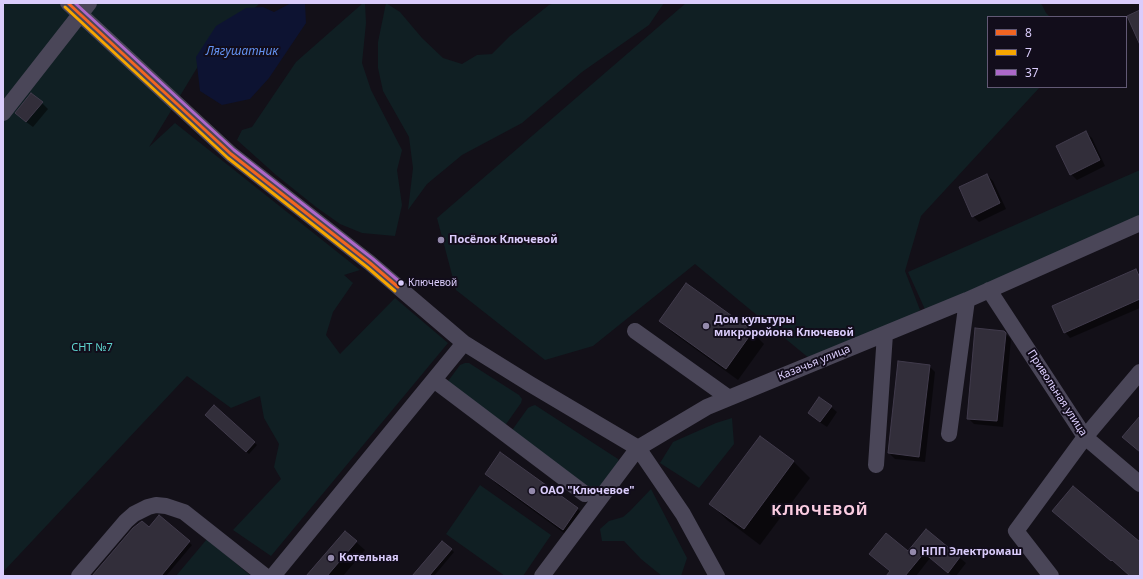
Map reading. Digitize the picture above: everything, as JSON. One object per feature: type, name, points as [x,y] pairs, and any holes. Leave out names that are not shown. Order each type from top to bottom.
[{"type":"street","points":[[68,3],[84,8],[231,154],[370,263],[464,343],[638,448],[683,514],[717,576]]},
{"type":"street","points":[[3,112],[84,8]]},
{"type":"street","name":"Казачья улица","points":[[542,576],[638,448],[707,407],[967,300],[1138,227]]},
{"type":"street","name":"Привольная улица","points":[[989,290],[1085,437],[1140,484]]},
{"type":"street","points":[[949,434],[967,300]]},
{"type":"street","points":[[636,331],[729,398]]},
{"type":"street","points":[[876,465],[885,334]]},
{"type":"street","points":[[273,576],[464,343]]},
{"type":"street","points":[[1051,576],[1016,531],[1085,437],[1140,372]]},
{"type":"street","points":[[434,380],[585,494]]},
{"type":"street","points":[[79,576],[134,514],[148,506],[156,505],[166,506],[184,512],[265,576]]},
{"type":"green space","name":"СНТ №7","points":[[3,3],[260,3],[203,58],[149,147],[175,123],[360,270],[344,275],[353,283],[333,312],[326,335],[340,354],[395,298],[448,343],[271,556],[233,530],[281,479],[274,467],[279,444],[264,418],[260,396],[231,408],[187,376],[3,572]]},
{"type":"green space","points":[[363,3],[365,3],[366,23],[362,63],[371,90],[402,150],[397,170],[402,205],[395,236],[362,233],[340,224],[276,175],[237,140],[242,130],[252,127],[296,62]]},
{"type":"green space","points":[[386,3],[400,12],[422,38],[443,58],[462,64],[477,55],[492,54],[510,36],[549,5],[554,3],[664,3],[649,25],[582,72],[522,123],[462,155],[427,184],[408,210],[413,168],[409,137],[383,91],[378,68],[378,42]]},
{"type":"green space","points":[[686,3],[1040,3],[1049,16],[987,16],[987,88],[1039,88],[921,216],[905,271],[920,310],[885,334],[810,359],[695,264],[593,346],[545,360],[456,290],[437,218]]},
{"type":"green space","points":[[1140,170],[1140,223],[928,316],[908,272]]},
{"type":"green space","points":[[469,363],[519,395],[522,399],[521,403],[504,427],[443,388],[460,365]]},
{"type":"green space","points":[[535,405],[618,459],[620,466],[596,496],[589,496],[510,433],[528,408]]},
{"type":"green space","points":[[732,418],[734,444],[699,488],[660,463],[673,442],[716,423]]},
{"type":"green space","points":[[480,485],[551,535],[523,576],[505,576],[446,534]]},
{"type":"green space","points":[[651,489],[687,558],[681,576],[662,576],[641,559],[624,541],[602,541],[600,529],[609,521],[623,517]]},
{"type":"green space","points":[[207,539],[251,576],[176,576]]},
{"type":"water","name":"Лягушатник","points":[[291,3],[305,3],[306,23],[269,78],[250,99],[222,105],[200,91],[196,57],[216,26],[246,8],[263,7],[274,12]]},
{"type":"building","points":[[1140,10],[1140,45],[1127,16]]},
{"type":"building","points":[[31,93],[43,102],[26,122],[15,113]]},
{"type":"building","points":[[1086,131],[1100,160],[1070,175],[1056,146]]},
{"type":"building","points":[[987,174],[1000,203],[972,217],[959,187]]},
{"type":"building","points":[[1136,269],[1140,278],[1140,299],[1064,333],[1052,306]]},
{"type":"building","name":"Дом культуры микроройона Ключевой","points":[[686,283],[753,331],[726,369],[659,321]]},
{"type":"building","points":[[975,328],[1004,331],[1006,333],[997,421],[967,419]]},
{"type":"building","points":[[898,361],[930,365],[919,457],[888,453]]},
{"type":"building","points":[[819,397],[832,406],[820,422],[808,413]]},
{"type":"building","points":[[214,405],[255,442],[246,452],[205,415]]},
{"type":"building","points":[[1140,416],[1140,452],[1122,437]]},
{"type":"building","points":[[760,436],[794,461],[744,529],[709,504]]},
{"type":"building","name":"ОАО \"Ключевое\"","points":[[500,452],[578,508],[563,530],[485,474]]},
{"type":"building","points":[[1073,486],[1140,542],[1140,576],[1130,576],[1052,511]]},
{"type":"building","points":[[159,515],[190,541],[161,576],[92,576],[133,528],[142,521],[149,527]]},
{"type":"building","name":"НПП Электромаш","points":[[926,529],[960,557],[948,573],[924,553],[905,576],[886,576],[890,571],[869,554],[886,533],[908,551]]},
{"type":"building","name":"Котельная","points":[[345,531],[357,541],[327,576],[306,576]]},
{"type":"building","points":[[442,541],[452,549],[429,576],[412,576]]},
{"type":"transit line","name":"8","points":[[68,3],[231,154],[370,263],[398,287]]},
{"type":"transit line","name":"37","points":[[75,3],[234,150],[373,259],[401,283]]},
{"type":"transit line","name":"7","points":[[65,7],[228,158],[367,267],[395,291]]},
{"type":"place","name":"Посёлок Ключевой","points":[[441,240]]},
{"type":"place","name":"Ключевой","points":[[401,283]]},
{"type":"place","name":"Дом культуры микроройона Ключевой","points":[[706,326]]},
{"type":"place","name":"ОАО \"Ключевое\"","points":[[532,491]]},
{"type":"place","name":"НПП Электромаш","points":[[913,552]]},
{"type":"place","name":"Котельная","points":[[331,558]]},
{"type":"district","name":"КЛЮЧЕВОЙ","points":[[820,511]]}]
